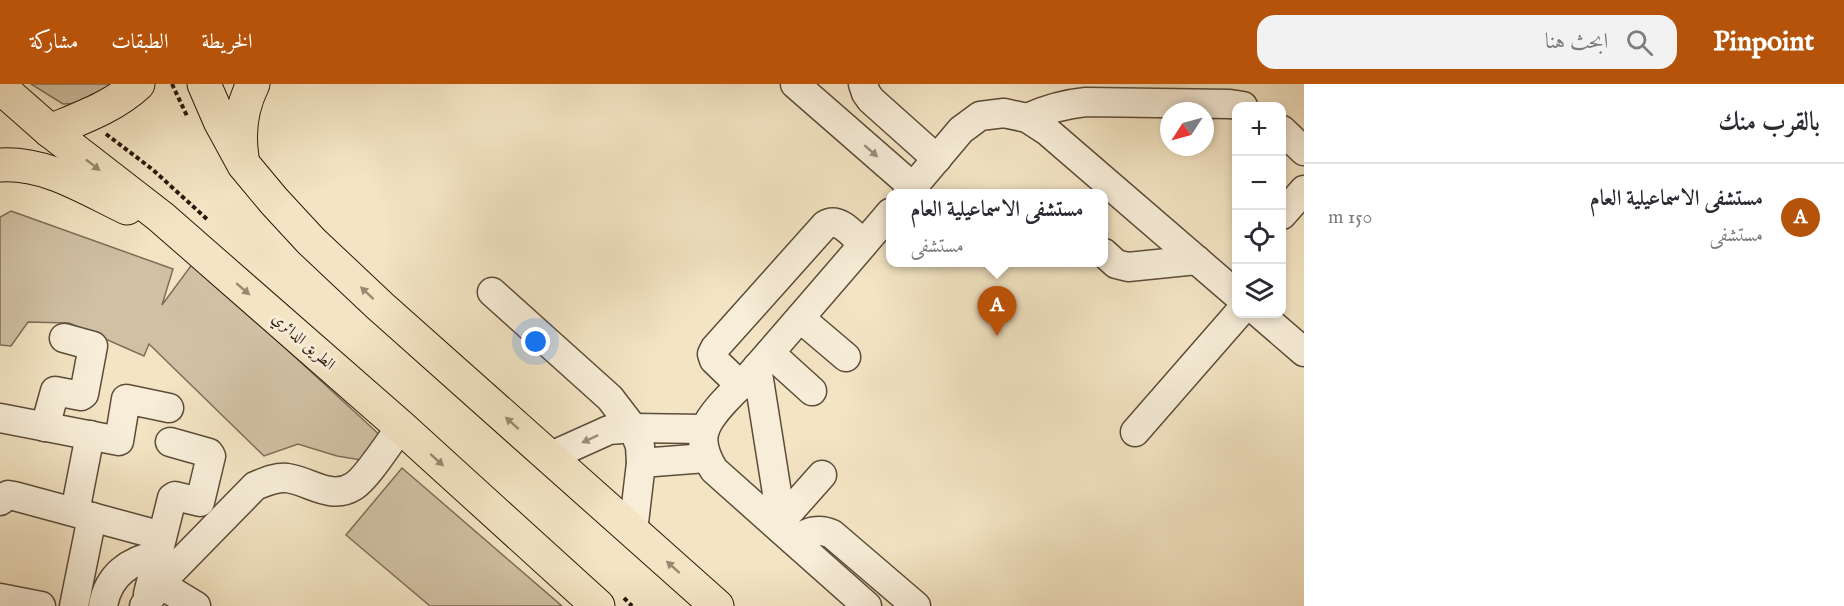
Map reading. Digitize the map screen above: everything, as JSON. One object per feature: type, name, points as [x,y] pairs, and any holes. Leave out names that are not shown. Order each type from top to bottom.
[{"type":"main road","points":[[50,131],[112,104],[138,84]]},
{"type":"main road","points":[[204,84],[220,121],[244,165],[311,242],[717,606]]},
{"type":"main road","points":[[244,165],[240,143],[240,121],[253,84]]},
{"type":"main road","name":"الطريق الدائري","points":[[0,87],[50,131],[161,217],[401,427],[598,606]]},
{"type":"main road","points":[[0,165],[23,165],[46,171],[141,214],[161,217]]},
{"type":"street","points":[[795,84],[918,189],[937,159],[961,130],[980,116],[1004,113],[1027,118],[1047,130],[1232,291]]},
{"type":"street","points":[[829,114],[846,111],[861,101],[864,89]]},
{"type":"street","points":[[864,89],[883,111],[937,159]]},
{"type":"street","points":[[1027,118],[1065,104],[1086,102],[1232,104]]},
{"type":"street","points":[[1286,134],[1304,150]]},
{"type":"street","points":[[1086,164],[1086,189]]},
{"type":"street","points":[[1286,210],[1304,190]]},
{"type":"street","points":[[867,606],[786,531],[714,470],[706,458],[703,444],[705,429],[711,417],[756,369],[886,219]]},
{"type":"street","points":[[812,391],[756,369],[714,360],[712,354],[829,222],[838,223],[863,244]]},
{"type":"street","points":[[1108,257],[1116,264],[1128,267],[1197,260]]},
{"type":"street","points":[[492,292],[610,398],[633,428],[640,446],[633,531]]},
{"type":"street","points":[[800,318],[846,357]]},
{"type":"street","points":[[1135,432],[1235,318]]},
{"type":"street","points":[[1265,318],[1304,352]]},
{"type":"street","points":[[45,427],[55,391],[81,396],[84,394],[93,346],[64,338]]},
{"type":"street","points":[[756,369],[786,531]]},
{"type":"street","points":[[0,418],[119,441],[125,401],[128,398],[169,408]]},
{"type":"street","points":[[150,598],[255,486],[270,480],[285,478],[327,491],[344,491],[359,482],[401,427]]},
{"type":"street","points":[[549,457],[609,430],[705,429]]},
{"type":"street","points":[[74,606],[90,435]]},
{"type":"street","points":[[150,598],[160,546],[174,496],[199,503],[201,501],[211,456],[209,453],[170,442]]},
{"type":"street","points":[[640,463],[706,458]]},
{"type":"street","points":[[786,531],[822,475]]},
{"type":"street","points":[[0,501],[8,495],[84,514],[160,546]]},
{"type":"street","points":[[786,531],[819,530],[832,534],[915,606]]},
{"type":"street","points":[[103,606],[110,585],[122,570],[160,546]]},
{"type":"street","points":[[150,598],[196,606]]},
{"type":"shaded area","points":[[31,84],[121,84],[86,103],[63,104]]},
{"type":"shaded area","points":[[11,211],[173,269],[162,305],[193,263],[382,437],[361,460],[337,456],[298,444],[264,456],[149,344],[144,356],[69,323],[28,322],[11,346],[0,345],[0,217]]},
{"type":"shaded area","points":[[402,468],[562,606],[430,606],[346,535]]},
{"type":"place","name":"مستشفى الاسماعيلية العام","points":[[997,336]]}]
